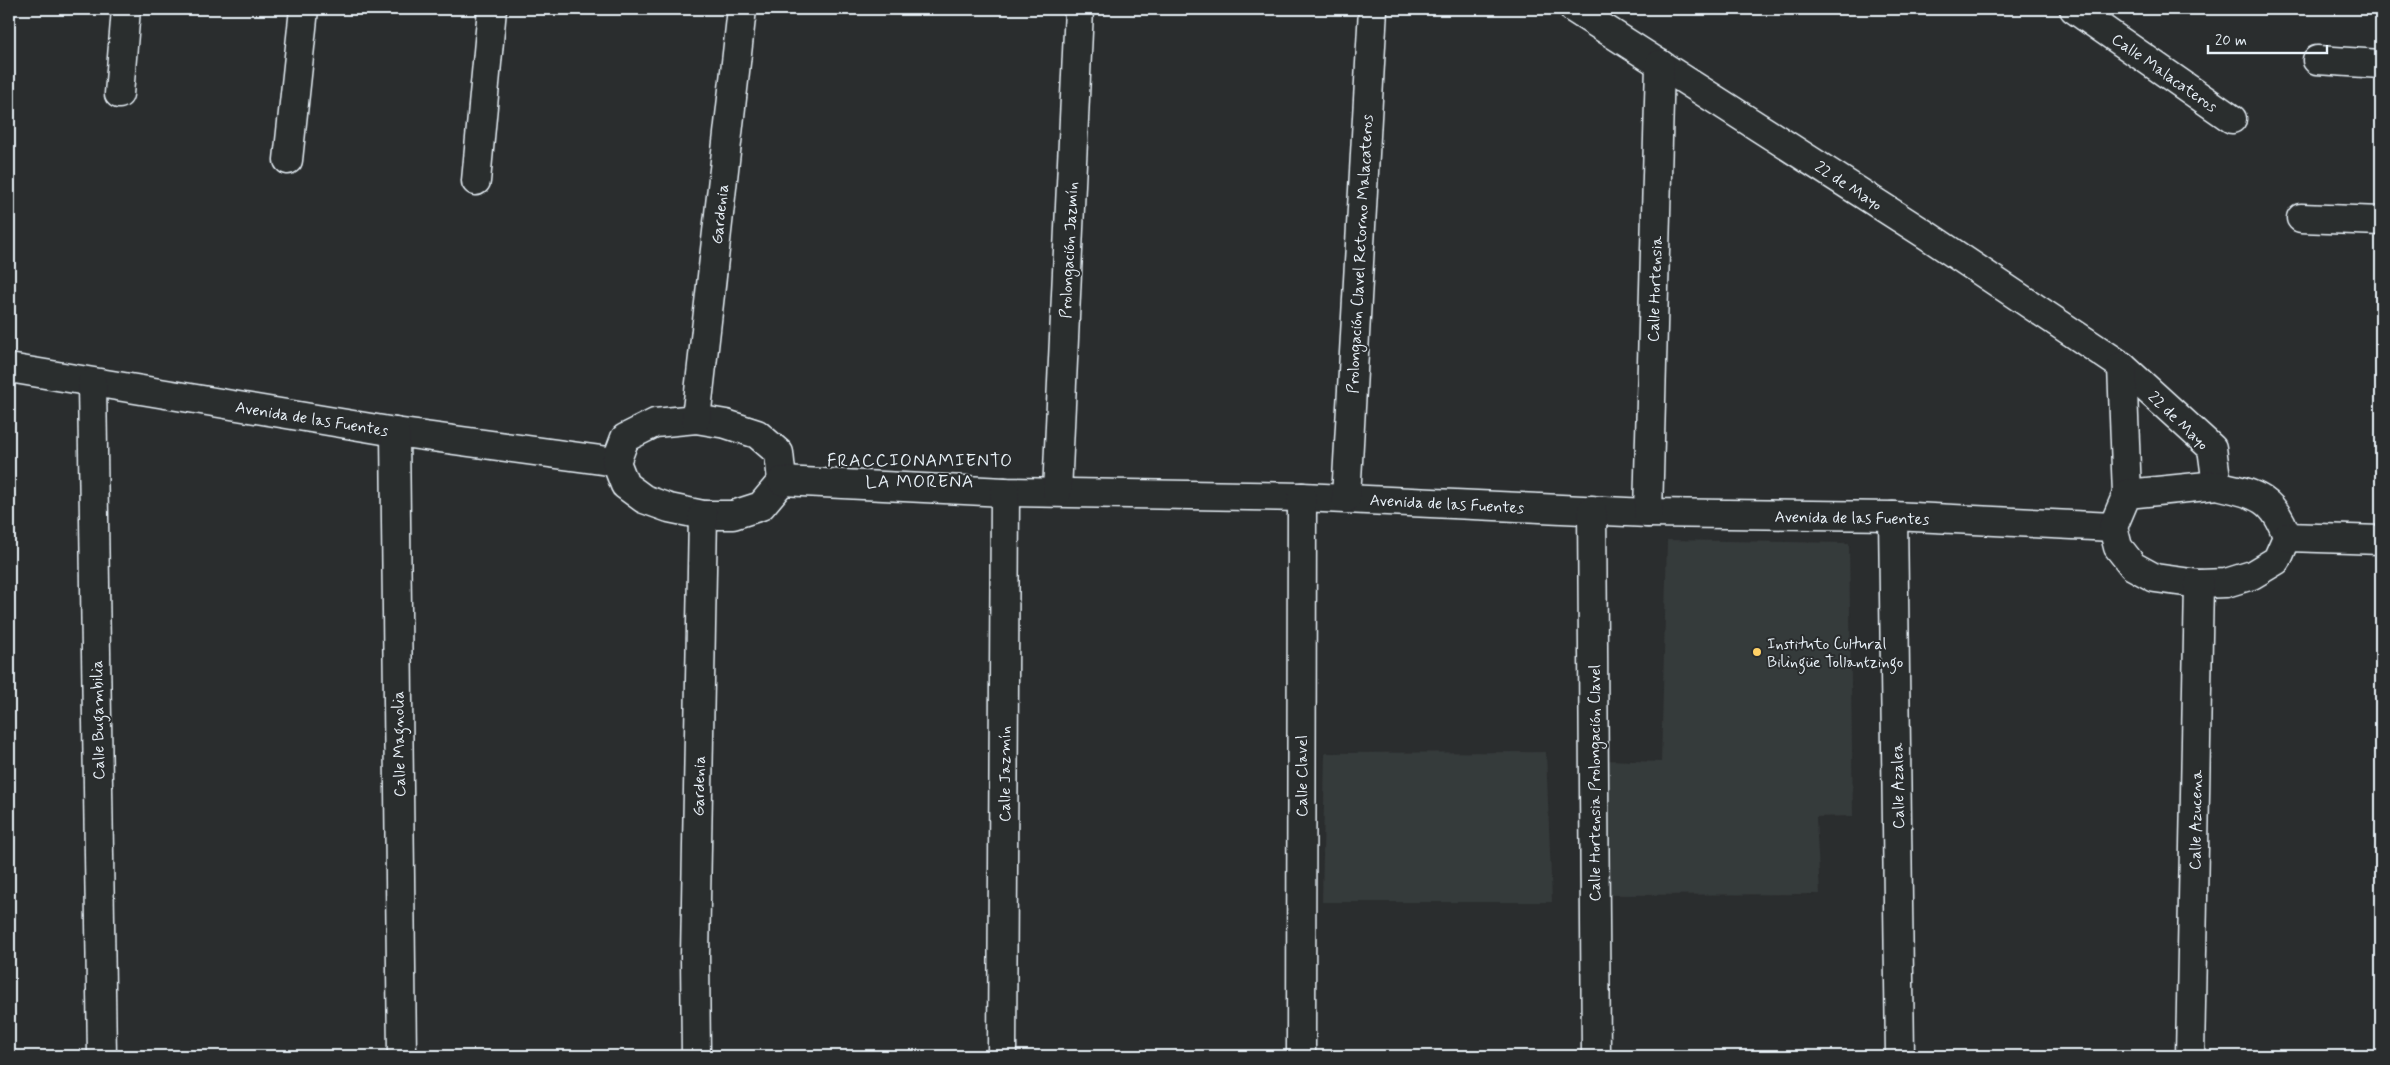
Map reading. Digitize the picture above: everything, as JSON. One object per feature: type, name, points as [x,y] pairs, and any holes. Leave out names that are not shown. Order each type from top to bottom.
[{"type":"street","points":[[118,94],[126,9]]},
{"type":"street","points":[[288,160],[304,9]]},
{"type":"street","points":[[476,181],[492,9]]},
{"type":"street","name":"Gardenia","points":[[696,419],[742,9]]},
{"type":"street","name":"Prolongación Jazmín","points":[[1057,492],[1078,9]]},
{"type":"street","name":"Prolongación Clavel Retorno Malacateros","points":[[1346,498],[1372,9]]},
{"type":"street","name":"22 de Mayo","points":[[1574,9],[1928,236],[2122,366],[2212,448],[2217,485]]},
{"type":"street","name":"Calle Malacateros","points":[[2074,9],[2232,119]]},
{"type":"street","points":[[2317,60],[2381,64]]},
{"type":"street","name":"Calle Hortensia","points":[[1648,514],[1660,64]]},
{"type":"street","points":[[2301,218],[2381,221]]},
{"type":"street","name":"22 de Mayo","points":[[2122,366],[2127,494]]},
{"type":"street","name":"Avenida de las Fuentes","points":[[9,368],[395,432],[616,462]]},
{"type":"street","name":"Calle Bugambilia","points":[[92,383],[102,1056]]},
{"type":"street","points":[[696,419],[726,424],[757,434],[779,453],[782,481],[761,506],[733,515],[703,516],[669,508],[644,498],[625,485],[616,462],[624,438],[655,423],[696,419]]},
{"type":"street","name":"Calle Magnolia","points":[[395,432],[402,1056]]},
{"type":"street","name":"Avenida de las Fuentes","points":[[782,481],[1005,492],[1346,498],[1648,514],[1893,516],[2113,526]]},
{"type":"street","points":[[2217,485],[2252,493],[2280,516],[2287,537],[2277,560],[2252,576],[2226,583],[2199,584],[2156,578],[2133,566],[2118,547],[2113,526],[2127,494],[2217,485]]},
{"type":"street","name":"Calle Jazmín","points":[[1002,1056],[1005,492]]},
{"type":"street","name":"Calle Clavel","points":[[1301,1056],[1302,497]]},
{"type":"street","name":"Calle Hortensia Prolongación Clavel","points":[[1592,510],[1596,1056]]},
{"type":"street","name":"Gardenia","points":[[696,1056],[695,956],[703,516]]},
{"type":"street","name":"Calle Azalea","points":[[1893,516],[1900,1056]]},
{"type":"street","points":[[2287,537],[2381,540]]},
{"type":"street","name":"Calle Azucena","points":[[2190,1056],[2199,584]]},
{"type":"shaded area","name":"Instituto Cultural Bilingüe Tollantzingo","points":[[1667,540],[1849,543],[1853,816],[1816,817],[1820,894],[1606,895],[1606,760],[1661,762]]},
{"type":"shaded area","points":[[1546,752],[1552,902],[1322,902],[1325,753]]},
{"type":"place","name":"Instituto Cultural Bilingüe Tollantzingo","points":[[1757,652]]},
{"type":"district","name":"FRACCIONAMIENTO LA MORENA","points":[[920,470]]}]
